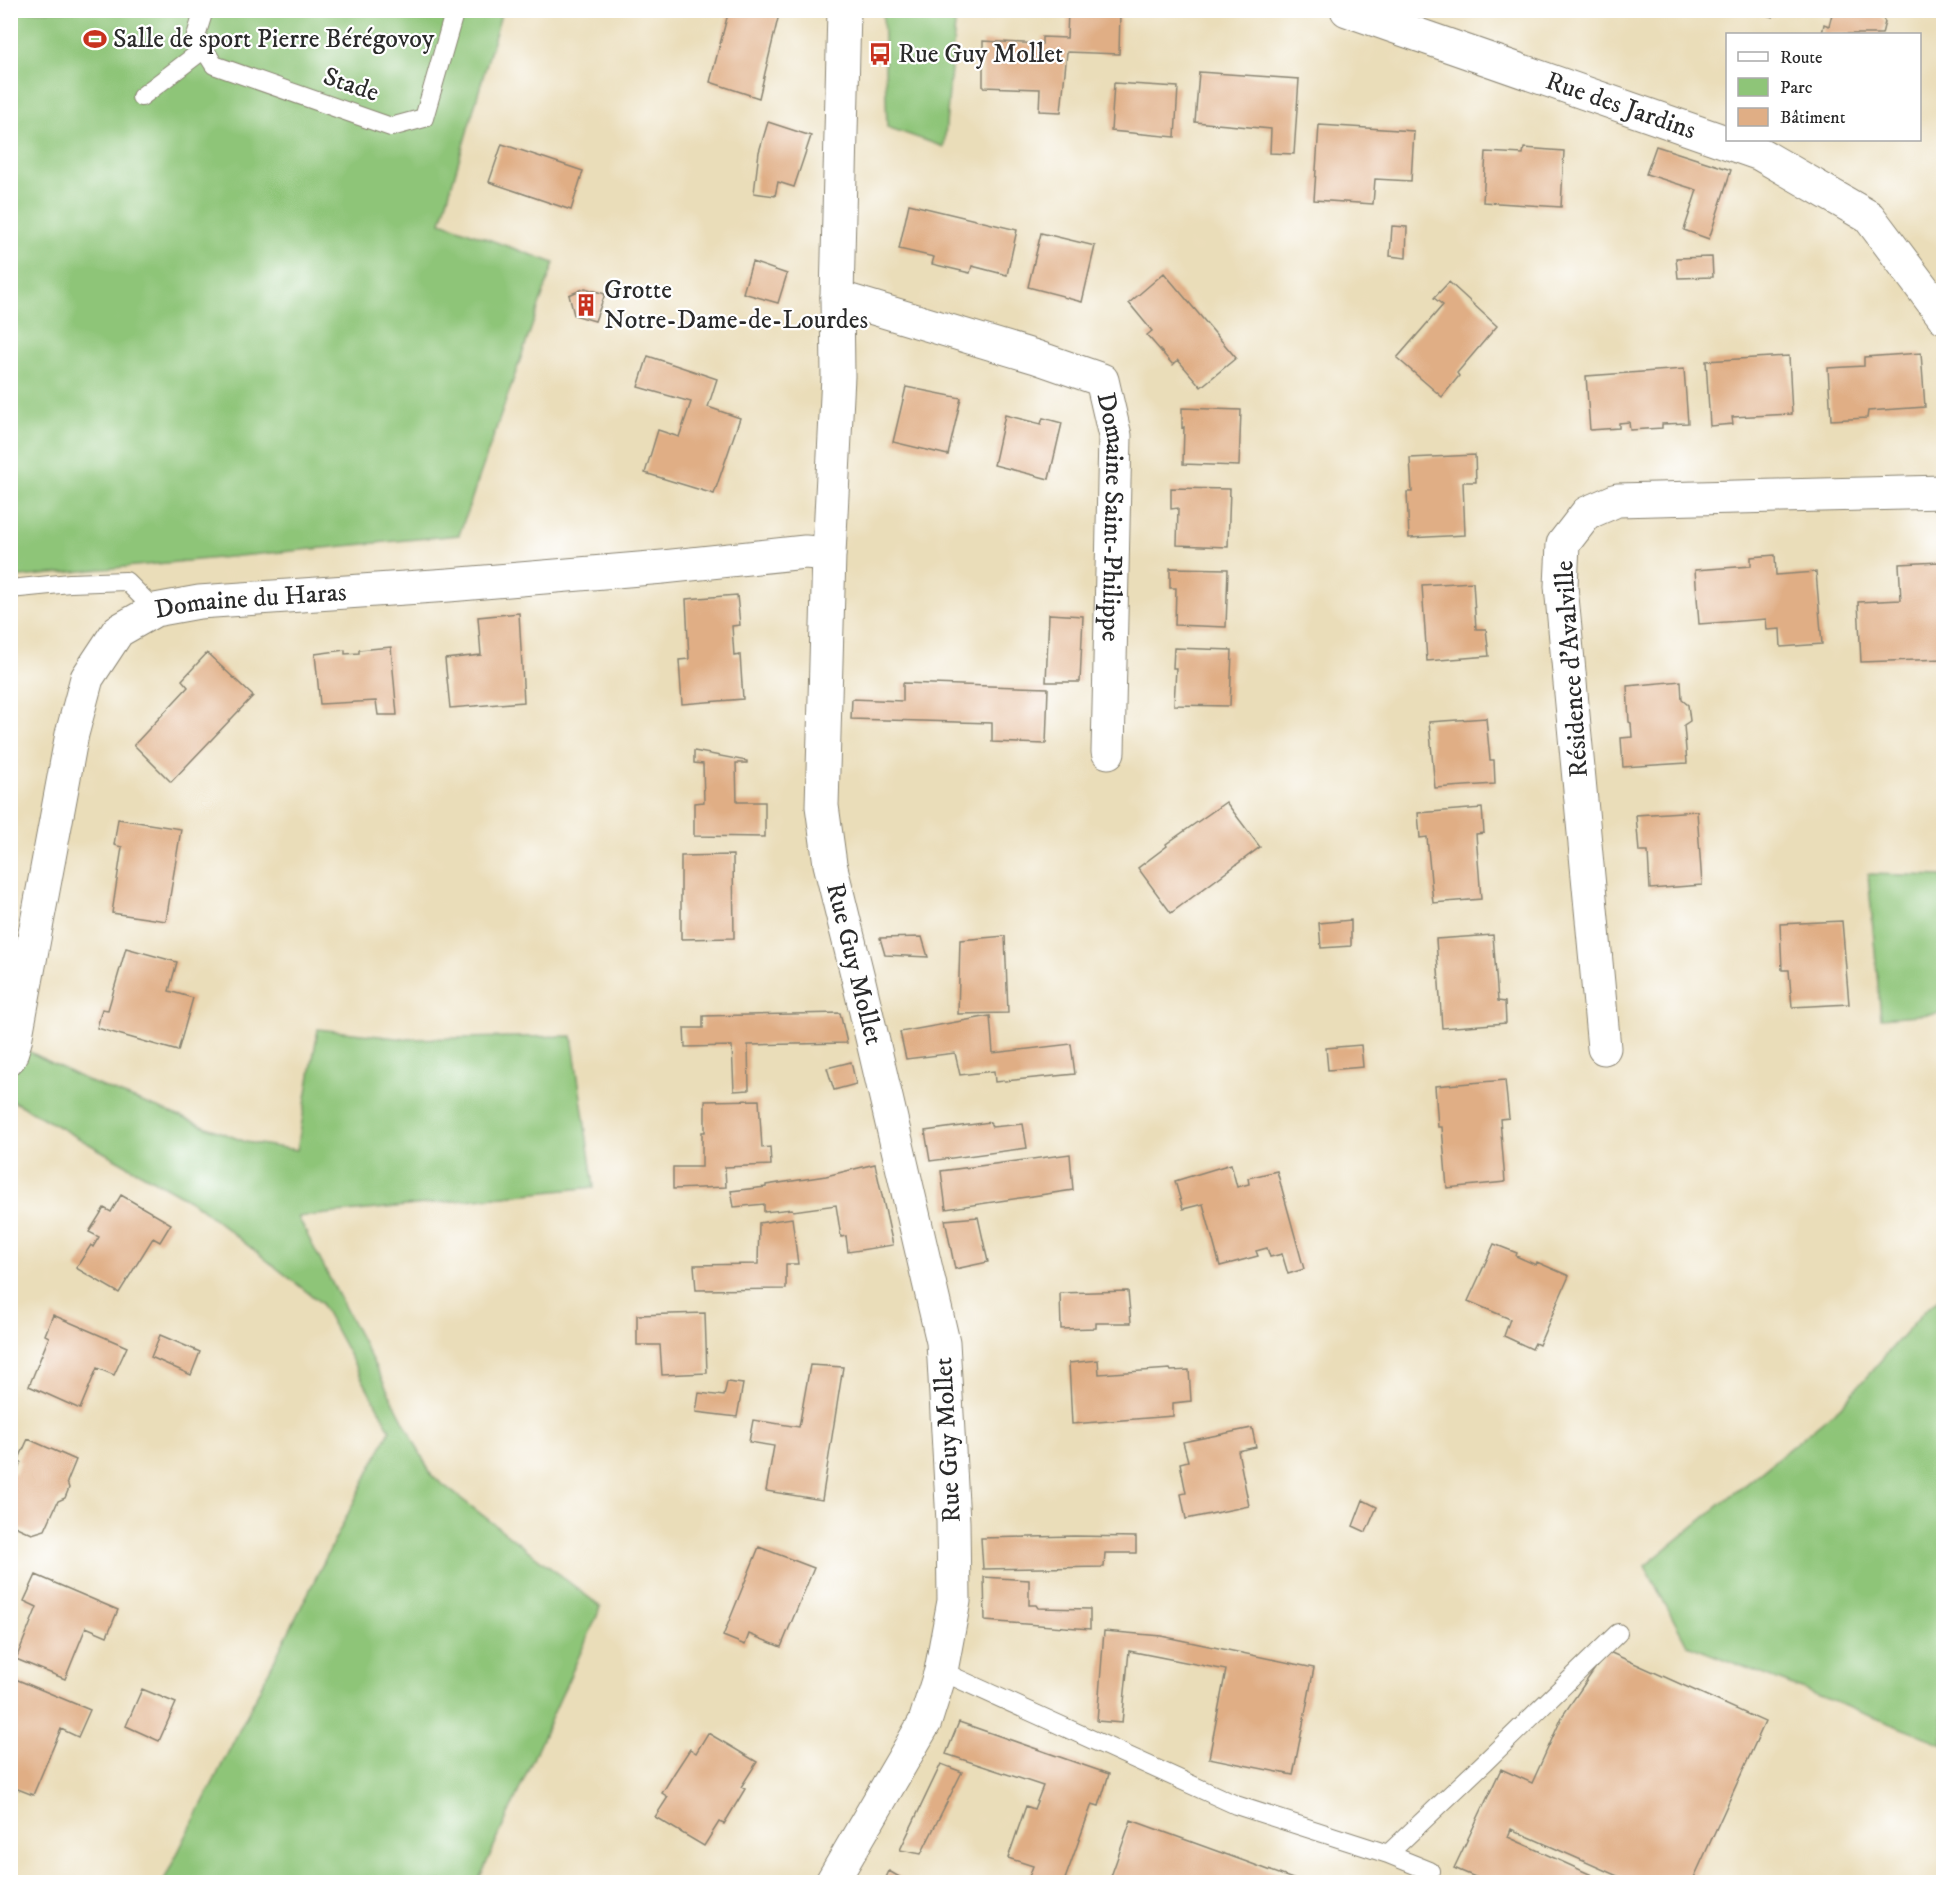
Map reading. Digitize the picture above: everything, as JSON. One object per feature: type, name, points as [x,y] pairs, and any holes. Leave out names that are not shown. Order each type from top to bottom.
[{"type":"street","name":"Rue Guy Mollet","points":[[832,1882],[925,1722],[941,1671],[954,1601],[953,1522],[943,1342],[830,864],[822,806],[838,376],[837,297],[844,10]]},
{"type":"street","name":"Rue des Jardins","points":[[1347,10],[1760,154],[1869,217],[1944,317]]},
{"type":"street","name":"Domaine Saint-Philippe","points":[[837,297],[1036,357],[1102,380],[1115,436],[1108,752]]},
{"type":"street","name":"Résidence d'Avalville","points":[[1604,1048],[1561,586],[1563,544],[1587,513],[1617,500],[1944,492]]},
{"type":"street","name":"Domaine du Haras","points":[[10,1057],[15,1041],[72,734],[87,678],[118,631],[155,610],[199,602],[473,583],[805,552],[830,554]]},
{"type":"lane","points":[[141,97],[204,49],[196,36],[204,10]]},
{"type":"lane","name":"Stade","points":[[204,49],[214,64],[391,127],[424,117],[455,10]]},
{"type":"lane","points":[[10,589],[126,580],[155,610]]},
{"type":"lane","points":[[1388,1854],[1618,1633]]},
{"type":"lane","points":[[941,1671],[1236,1805],[1388,1854],[1430,1871]]},
{"type":"green space","points":[[10,11],[502,11],[441,222],[554,263],[459,535],[11,578]]},
{"type":"green space","points":[[883,11],[952,11],[956,13],[944,147],[887,127]]},
{"type":"green space","points":[[1868,874],[1943,876],[1943,1013],[1881,1018]]},
{"type":"green space","points":[[318,1029],[405,1039],[572,1036],[594,1187],[298,1217],[432,1476],[601,1607],[478,1882],[163,1882],[390,1430],[321,1303],[194,1203],[11,1100],[10,1042],[90,1082],[246,1142],[297,1150]]},
{"type":"green space","points":[[1943,1296],[1943,1744],[1687,1645],[1645,1566],[1840,1407],[1925,1310]]},
{"type":"building","points":[[729,10],[780,10],[759,98],[710,82]]},
{"type":"building","points":[[1068,10],[1120,12],[1119,54],[1067,52],[1061,112],[1039,111],[1040,89],[983,87],[983,41],[1042,44],[1042,37],[1067,38]]},
{"type":"building","points":[[1749,10],[1774,10],[1773,17]]},
{"type":"building","points":[[1833,10],[1865,10],[1880,14],[1885,22],[1882,33],[1822,33],[1824,24],[1829,26]]},
{"type":"building","points":[[1199,72],[1299,79],[1294,154],[1270,153],[1271,129],[1195,122]]},
{"type":"building","points":[[1114,83],[1178,87],[1175,137],[1111,131]]},
{"type":"building","points":[[768,122],[811,136],[794,187],[778,182],[775,196],[754,193],[759,152]]},
{"type":"building","points":[[1319,125],[1414,131],[1411,181],[1375,179],[1373,204],[1314,200]]},
{"type":"building","points":[[502,144],[583,171],[571,210],[489,182]]},
{"type":"building","points":[[1656,146],[1731,170],[1709,239],[1684,230],[1697,190],[1646,174]]},
{"type":"building","points":[[1524,148],[1564,151],[1561,207],[1483,202],[1486,152],[1523,154]]},
{"type":"building","points":[[909,204],[1017,230],[1007,275],[972,266],[970,273],[932,264],[934,257],[899,249]]},
{"type":"building","points":[[1392,226],[1407,227],[1406,258],[1390,256]]},
{"type":"building","points":[[1041,233],[1095,246],[1082,302],[1028,287]]},
{"type":"building","points":[[1712,257],[1713,277],[1678,278],[1676,258]]},
{"type":"building","points":[[752,262],[787,274],[778,303],[743,293]]},
{"type":"building","points":[[1164,273],[1236,358],[1201,387],[1178,360],[1173,365],[1147,335],[1152,331],[1129,303]]},
{"type":"building","points":[[1449,282],[1497,326],[1457,373],[1459,376],[1442,397],[1397,358],[1443,305],[1434,298]]},
{"type":"building","name":"Grotte Notre-Dame-de-Lourdes","points":[[585,288],[605,294],[595,321],[574,315],[569,295]]},
{"type":"building","points":[[1921,353],[1925,407],[1868,411],[1867,418],[1831,420],[1828,368],[1864,366],[1864,357]]},
{"type":"building","points":[[648,356],[717,379],[708,407],[740,418],[714,494],[645,473],[658,430],[679,437],[691,402],[638,387]]},
{"type":"building","points":[[1789,356],[1792,414],[1732,417],[1733,424],[1710,426],[1706,361]]},
{"type":"building","points":[[1684,369],[1688,423],[1662,424],[1662,428],[1630,430],[1629,422],[1619,423],[1619,428],[1590,430],[1586,376]]},
{"type":"building","points":[[906,387],[961,398],[948,455],[893,442]]},
{"type":"building","points":[[1182,408],[1241,410],[1239,466],[1183,464]]},
{"type":"building","points":[[1005,415],[1041,424],[1043,418],[1062,423],[1049,479],[994,465]]},
{"type":"building","points":[[1475,455],[1476,482],[1463,482],[1465,535],[1409,538],[1407,492],[1412,492],[1410,458]]},
{"type":"building","points":[[1171,488],[1230,489],[1228,547],[1177,545],[1178,508],[1171,509]]},
{"type":"building","points":[[1775,555],[1776,575],[1816,572],[1822,644],[1781,647],[1780,629],[1767,630],[1766,619],[1699,624],[1695,570],[1751,566],[1751,557]]},
{"type":"building","points":[[1940,562],[1944,659],[1861,662],[1858,602],[1901,600],[1899,564]]},
{"type":"building","points":[[1170,568],[1228,569],[1226,627],[1175,625],[1176,588],[1170,588]]},
{"type":"building","points":[[1473,582],[1476,629],[1486,629],[1489,656],[1427,661],[1422,585]]},
{"type":"building","points":[[737,595],[740,625],[732,626],[734,656],[740,655],[743,699],[682,704],[679,660],[689,659],[686,599]]},
{"type":"building","points":[[519,613],[524,702],[450,708],[445,659],[481,655],[478,617]]},
{"type":"building","points":[[1049,614],[1083,616],[1080,682],[1046,682]]},
{"type":"building","points":[[391,647],[397,715],[378,715],[376,701],[320,704],[315,654],[345,650],[345,654],[359,653],[359,650]]},
{"type":"building","points":[[1174,648],[1232,650],[1230,706],[1174,705],[1176,668],[1173,668]]},
{"type":"building","points":[[207,653],[253,696],[171,782],[134,745],[188,687],[182,680]]},
{"type":"building","points":[[1681,681],[1682,700],[1688,705],[1690,721],[1684,725],[1687,763],[1623,767],[1621,738],[1632,737],[1627,686]]},
{"type":"building","points":[[903,683],[1048,688],[1046,744],[992,742],[992,723],[851,719],[852,699],[903,701]]},
{"type":"building","points":[[1486,718],[1490,760],[1494,760],[1495,784],[1435,788],[1429,722]]},
{"type":"building","points":[[694,751],[747,761],[747,763],[736,763],[737,802],[765,802],[765,837],[694,836],[694,803],[704,802],[703,764],[694,763]]},
{"type":"building","points":[[1226,802],[1260,847],[1171,913],[1138,868],[1167,846],[1166,844]]},
{"type":"building","points":[[1482,808],[1484,833],[1476,834],[1481,899],[1433,903],[1427,837],[1420,838],[1418,813]]},
{"type":"building","points":[[1697,811],[1702,885],[1650,889],[1648,852],[1639,852],[1636,815]]},
{"type":"building","points":[[118,819],[181,829],[166,921],[112,913],[122,847],[114,845]]},
{"type":"building","points":[[733,855],[734,938],[681,939],[681,856]]},
{"type":"building","points":[[1351,920],[1351,946],[1321,948],[1319,923]]},
{"type":"building","points":[[1842,921],[1849,1004],[1792,1007],[1789,970],[1782,970],[1780,924]]},
{"type":"building","points":[[1493,935],[1498,1001],[1505,1002],[1506,1023],[1442,1028],[1436,939]]},
{"type":"building","points":[[1005,936],[1008,1013],[958,1014],[960,940]]},
{"type":"building","points":[[922,937],[928,957],[885,955],[880,938]]},
{"type":"building","points":[[126,948],[177,962],[169,991],[193,998],[178,1051],[97,1028],[102,1009],[108,1010]]},
{"type":"building","points":[[840,1013],[847,1043],[748,1045],[749,1090],[734,1091],[732,1046],[685,1047],[684,1028],[703,1028],[703,1016]]},
{"type":"building","points":[[990,1016],[993,1053],[1071,1044],[1075,1074],[995,1082],[994,1071],[960,1075],[955,1053],[906,1059],[900,1032]]},
{"type":"building","points":[[1361,1045],[1363,1067],[1328,1070],[1326,1048]]},
{"type":"building","points":[[851,1062],[856,1084],[834,1090],[827,1068]]},
{"type":"building","points":[[1505,1080],[1509,1118],[1500,1119],[1505,1182],[1447,1188],[1442,1127],[1438,1127],[1435,1086]]},
{"type":"building","points":[[759,1100],[762,1148],[770,1147],[771,1165],[725,1167],[726,1187],[673,1189],[673,1167],[702,1167],[705,1101]]},
{"type":"building","points":[[990,1122],[992,1127],[1023,1124],[1027,1148],[930,1161],[925,1131]]},
{"type":"building","points":[[1070,1154],[1073,1190],[946,1209],[941,1171]]},
{"type":"building","points":[[875,1164],[893,1245],[848,1252],[846,1236],[841,1237],[836,1205],[793,1211],[792,1209],[764,1212],[764,1204],[734,1207],[731,1191],[826,1176]]},
{"type":"building","points":[[1231,1164],[1237,1187],[1249,1184],[1248,1178],[1277,1171],[1304,1269],[1288,1274],[1282,1254],[1270,1257],[1267,1248],[1256,1251],[1258,1256],[1220,1266],[1203,1204],[1183,1209],[1175,1181]]},
{"type":"building","points":[[121,1195],[171,1224],[160,1242],[153,1238],[119,1293],[76,1268],[99,1237],[89,1232],[104,1208],[111,1212]]},
{"type":"building","points":[[978,1217],[988,1262],[955,1269],[945,1220]]},
{"type":"building","points":[[792,1218],[798,1264],[786,1264],[786,1289],[696,1290],[694,1265],[758,1264],[759,1223]]},
{"type":"building","points":[[1494,1244],[1517,1253],[1516,1256],[1536,1265],[1537,1262],[1569,1276],[1539,1345],[1535,1343],[1532,1349],[1504,1336],[1510,1319],[1468,1301]]},
{"type":"building","points":[[1128,1291],[1131,1323],[1096,1323],[1096,1328],[1061,1329],[1060,1293]]},
{"type":"building","points":[[705,1313],[707,1373],[662,1375],[660,1345],[637,1345],[637,1315]]},
{"type":"building","points":[[53,1315],[127,1347],[114,1375],[97,1368],[80,1409],[29,1386],[49,1337],[45,1335]]},
{"type":"building","points":[[160,1335],[200,1352],[191,1375],[151,1357]]},
{"type":"building","points":[[1098,1360],[1099,1374],[1170,1369],[1171,1371],[1189,1370],[1191,1401],[1173,1403],[1173,1416],[1072,1424],[1069,1363]]},
{"type":"building","points":[[810,1365],[843,1367],[822,1500],[766,1491],[774,1446],[749,1442],[753,1420],[799,1427]]},
{"type":"building","points":[[727,1382],[743,1384],[737,1417],[696,1412],[699,1393],[724,1396]]},
{"type":"building","points":[[1252,1428],[1256,1447],[1238,1451],[1249,1506],[1186,1519],[1181,1494],[1186,1493],[1180,1463],[1188,1461],[1183,1442]]},
{"type":"building","points":[[28,1439],[76,1460],[67,1482],[69,1488],[65,1498],[58,1501],[45,1530],[32,1534],[10,1524],[10,1478],[13,1473],[15,1474],[21,1462],[18,1461]]},
{"type":"building","points":[[1363,1500],[1377,1507],[1366,1532],[1353,1526]]},
{"type":"building","points":[[1136,1537],[1136,1553],[1105,1553],[1104,1567],[983,1569],[981,1538]]},
{"type":"building","points":[[759,1547],[814,1568],[781,1647],[749,1634],[745,1645],[723,1636]]},
{"type":"building","points":[[36,1575],[118,1610],[107,1636],[86,1627],[65,1679],[16,1659],[37,1607],[24,1601]]},
{"type":"building","points":[[984,1577],[1029,1580],[1029,1605],[1036,1605],[1038,1608],[1090,1609],[1090,1629],[985,1621]]},
{"type":"building","points":[[1104,1631],[1161,1636],[1314,1668],[1293,1775],[1209,1758],[1226,1670],[1129,1651],[1122,1723],[1097,1721]]},
{"type":"building","points":[[1607,1651],[1765,1722],[1692,1882],[1631,1882],[1511,1829],[1508,1837],[1607,1882],[1487,1882],[1454,1868],[1501,1769],[1532,1783],[1563,1715]]},
{"type":"building","points":[[13,1678],[90,1710],[78,1737],[61,1729],[33,1795],[10,1786],[10,1684]]},
{"type":"building","points":[[142,1689],[176,1703],[159,1741],[126,1726]]},
{"type":"building","points":[[959,1722],[1109,1774],[1099,1806],[1092,1804],[1064,1882],[1027,1882],[1033,1866],[1008,1858],[1026,1806],[1034,1809],[1043,1786],[946,1754]]},
{"type":"building","points":[[708,1733],[757,1762],[741,1787],[745,1789],[724,1824],[719,1822],[704,1846],[655,1817],[668,1797],[662,1793],[675,1772],[690,1749],[696,1753]]},
{"type":"building","points":[[941,1764],[962,1772],[921,1854],[900,1850]]},
{"type":"building","points":[[1131,1820],[1247,1862],[1301,1882],[1109,1882]]},
{"type":"building","points":[[889,1871],[908,1882],[884,1882]]},
{"type":"place","name":"Salle de sport Pierre Bérégovoy","points":[[95,39]]},
{"type":"place","name":"Rue Guy Mollet","points":[[880,54]]},
{"type":"place","name":"Grotte Notre-Dame-de-Lourdes","points":[[586,305]]}]
